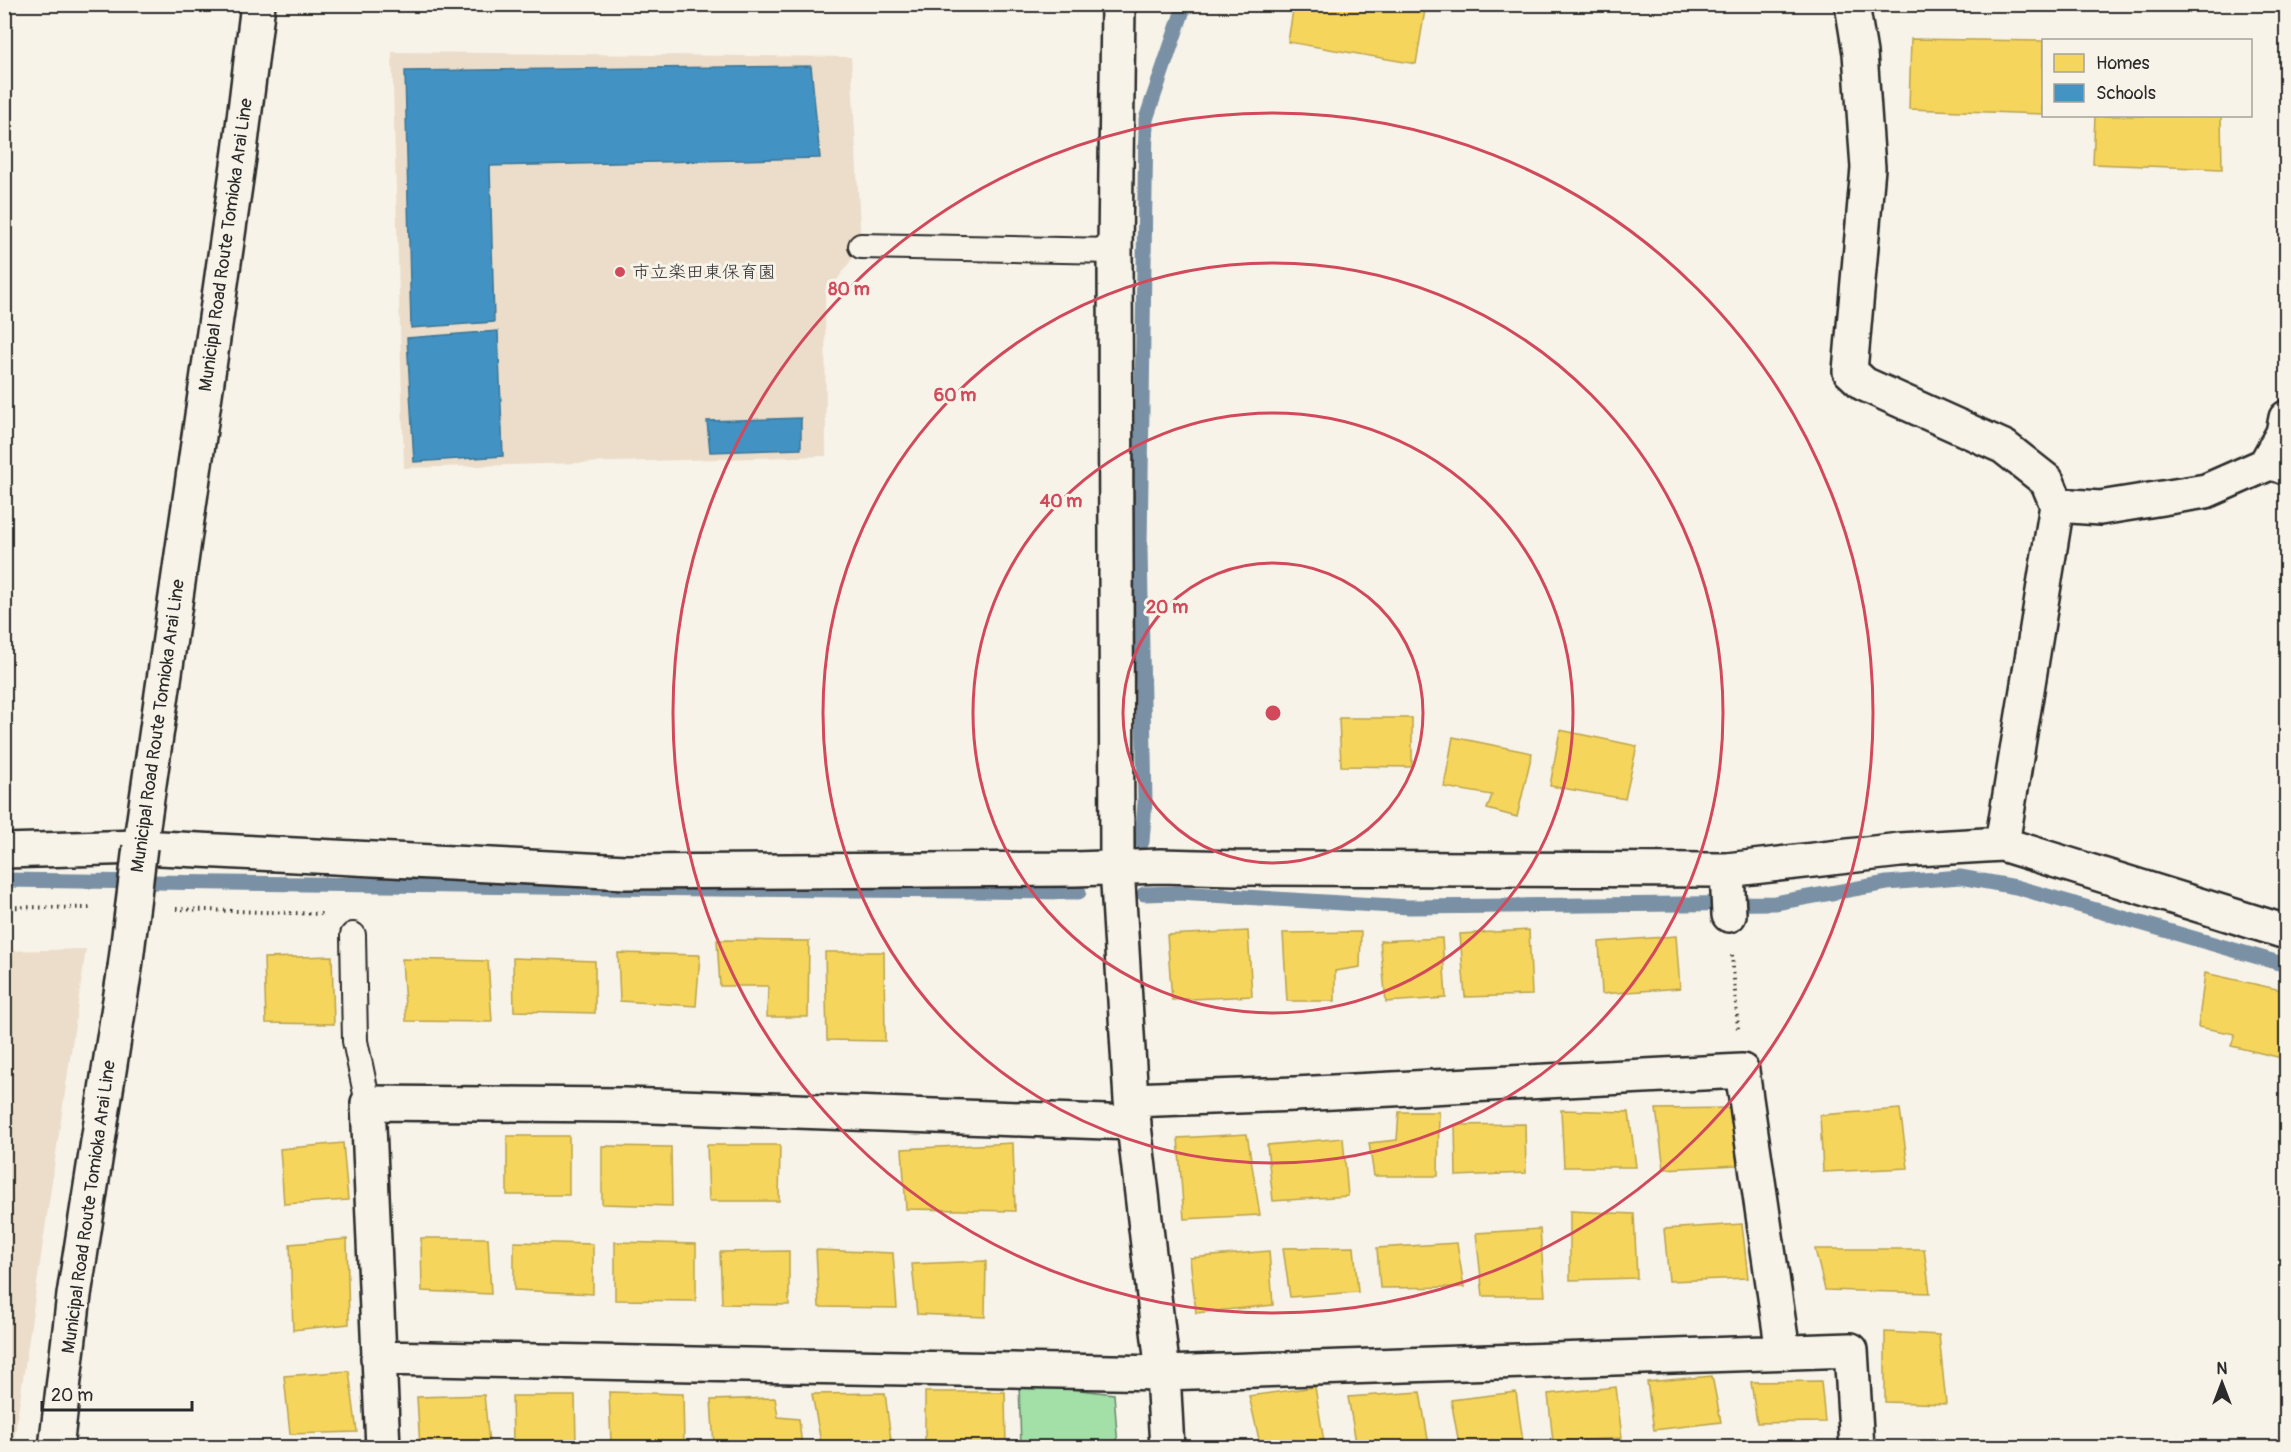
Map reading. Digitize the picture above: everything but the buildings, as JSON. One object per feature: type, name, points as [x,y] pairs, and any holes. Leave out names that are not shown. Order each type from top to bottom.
[{"type":"street","name":"Municipal Road Route Tomioka Arai Line","points":[[57,1448],[74,1295],[125,968],[140,847],[240,151],[258,4]]},
{"type":"street","points":[[1118,4],[1115,251],[1117,867],[1133,1111],[1163,1372],[1167,1448]]},
{"type":"street","points":[[1852,4],[1860,53],[1869,168],[1850,371],[1864,384],[2004,447],[2047,481],[2057,505],[2002,844]]},
{"type":"street","points":[[2057,505],[2100,508],[2196,493],[2276,469],[2286,418]]},
{"type":"street","points":[[4,851],[140,847],[626,872],[1160,866],[1727,874],[1900,850],[2002,844],[2286,932]]},
{"type":"street","points":[[1727,874],[1729,915]]},
{"type":"street","points":[[383,1448],[368,1103],[1133,1111],[1295,1094],[1742,1071],[1783,1352]]},
{"type":"street","points":[[378,1358],[1163,1372],[1851,1350],[1857,1448]]},
{"type":"lane","points":[[861,246],[1115,251]]},
{"type":"lane","points":[[353,935],[355,1041],[368,1103]]},
{"type":"path","points":[[4,907],[99,908]]},
{"type":"path","points":[[170,909],[331,914],[353,935]]},
{"type":"path","points":[[1729,915],[1742,1071]]},
{"type":"shaded area","name":"市立楽田東保育園","points":[[392,52],[851,57],[861,246],[825,297],[826,456],[404,468]]},
{"type":"shaded area","points":[[86,949],[13,1447],[5,1447],[5,951]]},
{"type":"green space","points":[[1019,1383],[1114,1394],[1118,1447],[1021,1447]]},
{"type":"waterway","points":[[1142,842],[1145,802],[1140,549],[1146,119],[1185,4]]},
{"type":"waterway","points":[[1144,894],[1178,893],[1409,907],[1775,903],[1887,883],[1960,877],[2016,887],[2286,965]]},
{"type":"waterway","points":[[4,880],[1079,892]]},
{"type":"place","name":"市立楽田東保育園","points":[[620,272]]}]
